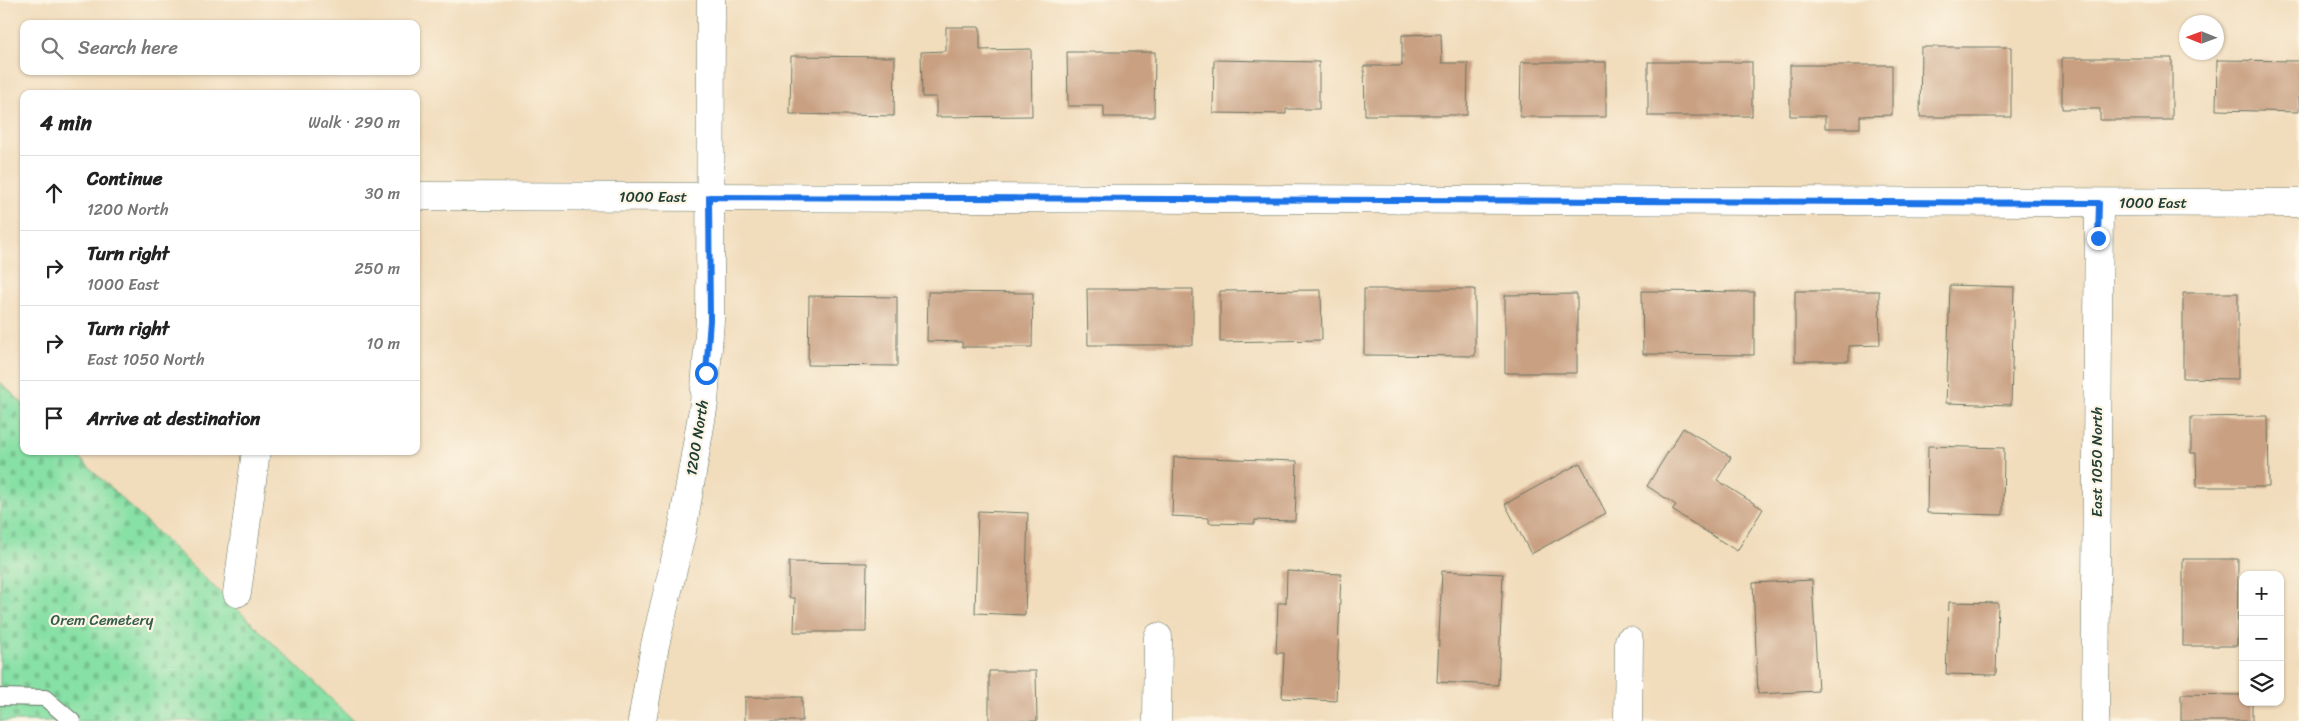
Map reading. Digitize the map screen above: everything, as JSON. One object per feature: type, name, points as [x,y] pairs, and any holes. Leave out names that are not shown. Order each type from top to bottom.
[{"type":"street","name":"1200 North","points":[[642,721],[655,646],[682,530],[704,402],[710,320],[711,0]]},
{"type":"street","name":"1000 East","points":[[420,196],[2299,204]]},
{"type":"street","name":"East 1050 North","points":[[2095,721],[2099,203]]},
{"type":"street","points":[[237,593],[255,455]]},
{"type":"street","points":[[1157,721],[1158,637]]},
{"type":"street","points":[[1628,721],[1629,641]]},
{"type":"lane","points":[[0,697],[45,698],[72,721]]},
{"type":"green space","name":"Orem Cemetery","points":[[0,382],[20,401],[20,455],[76,455],[354,721],[0,721]]},
{"type":"building","points":[[946,27],[980,27],[980,50],[1031,49],[1032,116],[936,117],[936,97],[922,97],[921,52],[946,51]]},
{"type":"building","points":[[1441,34],[1442,63],[1468,63],[1467,115],[1365,115],[1364,66],[1402,66],[1402,35]]},
{"type":"building","points":[[1921,47],[2011,47],[2011,117],[1920,117]]},
{"type":"building","points":[[1067,52],[1155,52],[1154,117],[1104,117],[1104,106],[1068,106]]},
{"type":"building","points":[[791,56],[895,57],[894,116],[790,114]]},
{"type":"building","points":[[2062,58],[2172,58],[2172,120],[2100,120],[2100,109],[2062,109]]},
{"type":"building","points":[[1214,60],[1319,62],[1319,109],[1286,109],[1286,114],[1213,113]]},
{"type":"building","points":[[2217,60],[2299,61],[2299,112],[2216,110]]},
{"type":"building","points":[[1521,62],[1606,62],[1606,117],[1520,117]]},
{"type":"building","points":[[1648,62],[1752,62],[1752,116],[1648,116]]},
{"type":"building","points":[[1790,65],[1892,65],[1892,115],[1860,116],[1860,128],[1825,128],[1825,116],[1790,116]]},
{"type":"building","points":[[1950,285],[2014,287],[2011,405],[1946,403]]},
{"type":"building","points":[[1087,289],[1193,289],[1193,345],[1088,345]]},
{"type":"building","points":[[1364,289],[1475,289],[1475,356],[1364,355]]},
{"type":"building","points":[[1321,290],[1322,340],[1220,342],[1220,291]]},
{"type":"building","points":[[1642,291],[1754,292],[1754,355],[1643,354]]},
{"type":"building","points":[[1795,291],[1879,291],[1880,345],[1849,346],[1849,361],[1795,361]]},
{"type":"building","points":[[928,292],[1033,293],[1032,347],[962,347],[962,342],[927,341]]},
{"type":"building","points":[[2183,293],[2238,293],[2238,379],[2183,378]]},
{"type":"building","points":[[1577,294],[1577,373],[1505,373],[1505,295]]},
{"type":"building","points":[[809,296],[897,297],[897,366],[808,365]]},
{"type":"building","points":[[2268,416],[2269,487],[2197,487],[2196,453],[2191,453],[2191,417]]},
{"type":"building","points":[[1683,428],[1731,457],[1717,480],[1763,509],[1737,551],[1672,510],[1676,505],[1647,486]]},
{"type":"building","points":[[1928,446],[2004,448],[2003,515],[1927,513]]},
{"type":"building","points":[[1174,457],[1297,461],[1295,521],[1255,520],[1255,524],[1209,523],[1209,518],[1172,516]]},
{"type":"building","points":[[1580,463],[1606,513],[1531,554],[1505,504]]},
{"type":"building","points":[[978,511],[1028,513],[1025,615],[975,613]]},
{"type":"building","points":[[2183,559],[2238,559],[2237,646],[2183,646]]},
{"type":"building","points":[[789,562],[867,563],[866,632],[794,632],[795,598],[789,598]]},
{"type":"building","points":[[1287,571],[1341,574],[1336,701],[1282,698],[1284,653],[1276,653],[1278,603],[1286,603]]},
{"type":"building","points":[[1442,571],[1503,574],[1498,685],[1437,682]]},
{"type":"building","points":[[1812,580],[1818,691],[1758,694],[1753,583]]},
{"type":"building","points":[[1949,602],[1998,603],[1996,675],[1946,674]]},
{"type":"building","points":[[989,671],[1036,671],[1037,721],[989,721]]},
{"type":"building","points":[[2181,694],[2239,695],[2239,706],[2252,706],[2252,721],[2181,721]]},
{"type":"building","points":[[745,697],[802,697],[802,721],[745,721]]},
{"type":"route","points":[[706,373],[710,320],[709,197],[2099,203],[2098,238]]}]
